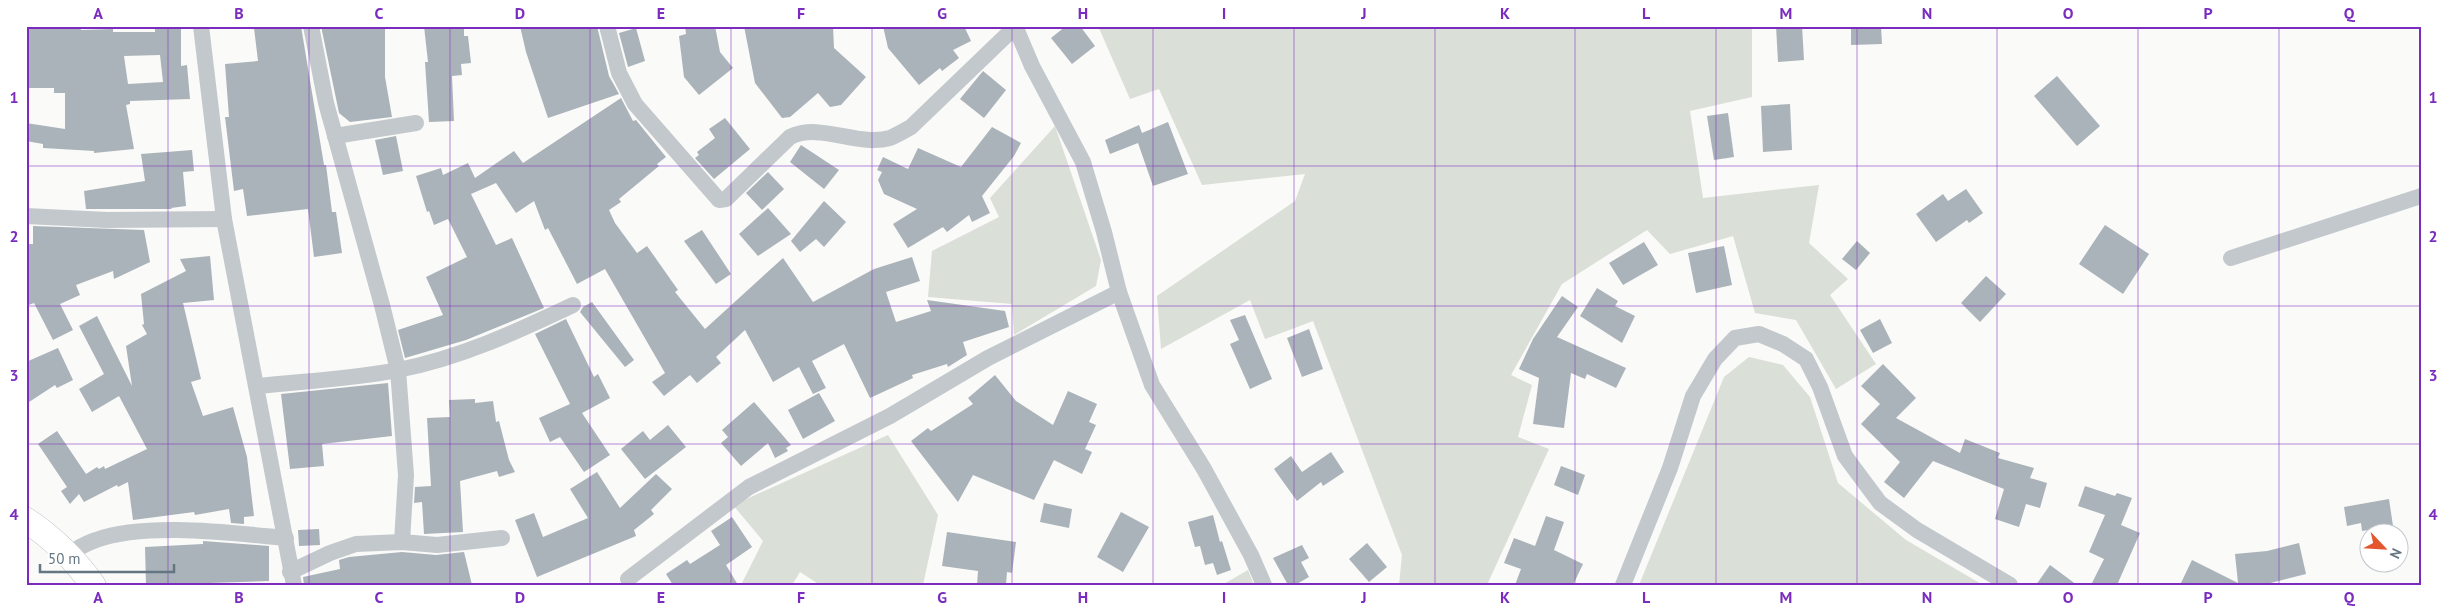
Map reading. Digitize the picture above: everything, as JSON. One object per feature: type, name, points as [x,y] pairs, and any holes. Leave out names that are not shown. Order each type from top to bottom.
[{"type":"main road","points":[[26,520],[49,536],[68,554],[93,585]]},
{"type":"street","points":[[201,26],[224,218],[258,386],[292,578],[330,553],[356,544],[402,542],[437,545],[502,538]]},
{"type":"street","points":[[311,26],[336,136],[398,370],[406,475],[402,542]]},
{"type":"street","points":[[607,26],[619,73],[635,104],[719,200],[726,199],[790,137],[801,131],[870,139],[889,138],[911,127],[1015,27],[1082,162],[1104,232],[1119,292],[1152,385],[1204,469],[1251,555],[1264,585]]},
{"type":"street","points":[[336,136],[416,123]]},
{"type":"street","points":[[2231,258],[2421,196]]},
{"type":"street","points":[[26,216],[107,220],[224,218]]},
{"type":"street","points":[[625,583],[749,486],[890,416],[988,358],[1119,292]]},
{"type":"street","points":[[258,386],[398,370],[462,353],[505,338],[573,305]]},
{"type":"street","points":[[1623,585],[1670,468],[1693,396],[1715,359],[1735,338],[1759,334],[1783,344],[1806,359],[1820,388],[1845,456],[1880,503],[1917,530],[2010,585]]},
{"type":"street","points":[[68,554],[95,540],[134,532],[209,531],[286,538]]},
{"type":"shaded area","points":[[1098,26],[1752,26],[1752,97],[1690,111],[1703,198],[1819,185],[1809,243],[1848,279],[1830,295],[1876,364],[1836,389],[1796,320],[1755,313],[1733,236],[1670,254],[1647,230],[1562,284],[1511,375],[1532,385],[1518,437],[1549,449],[1487,585],[1399,585],[1402,555],[1313,321],[1265,339],[1250,300],[1161,349],[1157,296],[1295,201],[1305,174],[1202,185],[1159,89],[1130,99]]},
{"type":"shaded area","points":[[1055,126],[1101,260],[1096,286],[1014,335],[1012,304],[928,297],[932,251],[999,217],[990,198]]},
{"type":"shaded area","points":[[1749,357],[1783,365],[1810,397],[1838,483],[1906,540],[1983,585],[1639,585],[1724,377]]},
{"type":"shaded area","points":[[888,435],[938,515],[923,585],[820,585],[800,572],[792,585],[741,585],[763,541],[733,505]]},
{"type":"shaded area","points":[[1248,570],[1254,585],[1222,585]]},
{"type":"building","points":[[26,26],[80,26],[81,30],[113,29],[113,32],[155,32],[155,28],[181,27],[181,66],[187,65],[190,99],[130,101],[130,104],[126,105],[134,149],[94,153],[94,151],[43,148],[43,144],[26,141],[26,123],[65,129],[65,93],[54,93],[54,88],[26,88]],"holes":[[[160,55],[163,82],[128,84],[124,56]]]},
{"type":"building","points":[[301,26],[324,165],[326,165],[332,212],[336,212],[342,253],[314,257],[308,209],[247,216],[243,189],[234,191],[225,117],[229,117],[225,64],[258,61],[254,28]]},
{"type":"building","points":[[321,26],[385,26],[385,77],[392,117],[350,122],[339,113]]},
{"type":"building","points":[[424,26],[464,26],[464,36],[468,36],[471,63],[461,64],[462,75],[452,76],[454,121],[429,122],[425,62],[428,62]]},
{"type":"building","points":[[520,26],[597,26],[609,76],[619,94],[548,118],[526,52]]},
{"type":"building","points":[[685,26],[715,26],[720,52],[733,68],[699,95],[684,77],[679,36],[686,34]]},
{"type":"building","points":[[744,26],[833,26],[834,48],[866,77],[841,105],[830,107],[818,93],[790,117],[782,118],[755,83]]},
{"type":"building","points":[[883,26],[964,26],[971,41],[953,50],[959,58],[942,71],[940,68],[919,85],[888,48]]},
{"type":"building","points":[[1066,26],[1080,26],[1095,46],[1072,64],[1051,38]]},
{"type":"building","points":[[1776,26],[1802,26],[1804,60],[1778,62]]},
{"type":"building","points":[[1851,26],[1881,26],[1882,44],[1851,45]]},
{"type":"building","points":[[636,28],[645,61],[628,67],[619,33]]},
{"type":"building","points":[[983,71],[1006,90],[984,118],[960,99]]},
{"type":"building","points":[[2057,76],[2100,126],[2077,146],[2034,96]]},
{"type":"building","points":[[621,98],[633,121],[636,120],[666,157],[657,164],[659,166],[619,199],[621,202],[609,210],[615,223],[637,253],[647,246],[678,290],[675,292],[705,329],[783,258],[813,302],[874,269],[912,257],[920,281],[886,292],[896,322],[931,311],[927,300],[1005,311],[1009,327],[963,342],[967,355],[948,367],[947,364],[912,375],[913,378],[870,398],[844,344],[812,361],[826,388],[813,394],[799,367],[773,382],[745,330],[716,357],[721,363],[697,383],[690,375],[664,396],[652,382],[665,373],[605,269],[577,284],[548,228],[545,230],[534,201],[516,213],[496,183],[471,194],[496,245],[512,238],[544,308],[466,340],[405,358],[398,330],[443,315],[426,277],[467,257],[448,219],[434,225],[429,211],[427,212],[416,176],[441,168],[443,175],[468,163],[475,178],[514,151],[523,163]]},
{"type":"building","points":[[1790,104],[1792,150],[1763,152],[1761,106]]},
{"type":"building","points":[[1728,113],[1734,157],[1714,160],[1707,116]]},
{"type":"building","points":[[725,118],[750,149],[714,179],[695,158],[699,155],[697,152],[715,138],[709,129]]},
{"type":"building","points":[[1168,122],[1188,174],[1153,186],[1138,143],[1110,154],[1105,140],[1139,125],[1142,133]]},
{"type":"building","points":[[992,127],[1021,143],[1014,156],[982,196],[990,213],[972,222],[969,215],[947,232],[943,227],[908,248],[893,224],[917,209],[884,194],[878,180],[882,172],[877,170],[883,157],[908,169],[918,148],[961,167]]},
{"type":"building","points":[[396,136],[403,171],[383,175],[375,140]]},
{"type":"building","points":[[801,145],[839,170],[824,189],[790,162]]},
{"type":"building","points":[[192,150],[194,171],[183,172],[186,206],[172,209],[86,209],[84,191],[145,181],[141,154]]},
{"type":"building","points":[[768,172],[784,189],[762,210],[746,193]]},
{"type":"building","points":[[1966,189],[1983,213],[1969,223],[1967,220],[1936,242],[1916,214],[1943,194],[1948,201]]},
{"type":"building","points":[[824,201],[846,222],[824,247],[816,239],[800,252],[791,241]]},
{"type":"building","points":[[768,208],[791,234],[758,256],[739,234]]},
{"type":"building","points":[[2105,225],[2149,254],[2123,294],[2079,264]]},
{"type":"building","points":[[33,226],[144,230],[150,262],[114,279],[113,271],[76,285],[80,295],[60,304],[73,330],[53,340],[34,303],[26,306],[26,244],[33,244]]},
{"type":"building","points":[[702,230],[731,274],[716,284],[684,241]]},
{"type":"building","points":[[1857,241],[1870,253],[1856,270],[1842,259]]},
{"type":"building","points":[[1644,242],[1658,265],[1623,285],[1609,263]]},
{"type":"building","points":[[1724,246],[1732,285],[1696,293],[1688,253]]},
{"type":"building","points":[[210,256],[214,300],[183,303],[201,379],[191,382],[203,416],[233,407],[247,457],[254,516],[244,517],[244,524],[231,523],[229,509],[195,515],[194,512],[133,520],[128,482],[118,487],[117,485],[84,502],[79,494],[70,504],[61,491],[67,487],[38,444],[57,431],[86,474],[97,467],[99,469],[104,466],[105,469],[147,449],[119,396],[92,412],[79,389],[104,374],[79,326],[97,316],[132,386],[126,346],[147,334],[142,325],[144,324],[141,294],[186,271],[180,259]]},
{"type":"building","points":[[1986,276],[2006,294],[1980,322],[1961,303]]},
{"type":"building","points":[[1597,288],[1618,301],[1615,306],[1635,316],[1622,343],[1580,316]]},
{"type":"building","points":[[1562,296],[1578,307],[1557,337],[1626,368],[1616,388],[1587,374],[1585,379],[1571,373],[1564,428],[1533,424],[1539,378],[1519,369],[1533,339]]},
{"type":"building","points":[[592,302],[634,360],[625,367],[580,312],[583,307]]},
{"type":"building","points":[[1245,315],[1272,379],[1250,389],[1230,344],[1239,340],[1230,320]]},
{"type":"building","points":[[566,319],[594,377],[598,374],[610,398],[582,413],[610,455],[584,472],[560,437],[550,442],[539,418],[570,404],[535,334]]},
{"type":"building","points":[[1880,319],[1892,343],[1873,353],[1860,330]]},
{"type":"building","points":[[1309,329],[1323,369],[1302,377],[1287,338]]},
{"type":"building","points":[[58,348],[73,380],[57,388],[55,385],[26,404],[26,362]]},
{"type":"building","points":[[1883,364],[1916,398],[1896,418],[1960,453],[1965,439],[2000,453],[1998,458],[2034,468],[2030,478],[2047,483],[2040,508],[2026,504],[2019,527],[1995,519],[2004,489],[1933,461],[1904,498],[1884,482],[1900,462],[1861,424],[1880,404],[1861,386]]},
{"type":"building","points":[[995,375],[1016,401],[1053,425],[1068,391],[1097,404],[1089,422],[1096,425],[1085,449],[1092,452],[1082,474],[1054,460],[1034,500],[973,475],[958,502],[911,441],[928,428],[931,431],[973,404],[968,398]]},
{"type":"building","points":[[388,383],[392,436],[322,444],[324,466],[290,469],[281,394]]},
{"type":"building","points":[[819,393],[835,421],[803,439],[788,410]]},
{"type":"building","points":[[475,399],[475,403],[493,401],[496,422],[499,421],[509,460],[515,472],[499,477],[497,471],[460,481],[463,532],[424,534],[422,502],[414,503],[415,487],[431,486],[427,418],[450,417],[449,400]]},
{"type":"building","points":[[754,402],[791,445],[786,448],[788,451],[775,458],[768,443],[741,466],[721,443],[728,437],[722,430]]},
{"type":"building","points":[[668,425],[686,447],[645,479],[621,449],[643,431],[650,440]]},
{"type":"building","points":[[1331,452],[1344,472],[1323,486],[1321,482],[1297,501],[1274,469],[1291,456],[1302,472]]},
{"type":"building","points":[[1561,466],[1585,475],[1578,495],[1554,485]]},
{"type":"building","points":[[597,472],[620,508],[656,474],[672,489],[651,510],[654,514],[634,530],[636,536],[537,577],[515,520],[534,513],[543,537],[588,518],[570,489]]},
{"type":"building","points":[[2085,486],[2115,496],[2117,493],[2132,498],[2121,525],[2140,533],[2117,585],[2091,585],[2104,559],[2089,552],[2105,515],[2078,506]]},
{"type":"building","points":[[2389,499],[2393,524],[2361,523],[2347,526],[2344,507]]},
{"type":"building","points":[[1044,503],[1072,509],[1069,528],[1040,522]]},
{"type":"building","points":[[1121,512],[1149,527],[1123,572],[1097,557]]},
{"type":"building","points":[[1213,515],[1220,542],[1222,541],[1231,570],[1217,575],[1213,563],[1205,565],[1200,546],[1195,547],[1188,522]]},
{"type":"building","points":[[1546,516],[1564,522],[1554,550],[1583,564],[1573,585],[1515,585],[1521,569],[1504,563],[1514,538],[1535,546]]},
{"type":"building","points":[[732,517],[752,547],[726,565],[738,585],[673,585],[666,574],[687,560],[690,564],[720,545],[711,531]]},
{"type":"building","points":[[319,529],[320,545],[299,546],[298,530]]},
{"type":"building","points":[[947,532],[1016,542],[1012,573],[1007,572],[1006,585],[977,585],[978,571],[942,566]]},
{"type":"building","points":[[203,541],[269,546],[269,581],[146,585],[145,547],[203,544]]},
{"type":"building","points":[[1367,543],[1387,567],[1369,582],[1349,559]]},
{"type":"building","points":[[2299,543],[2306,574],[2263,585],[2180,585],[2192,560],[2238,583],[2235,554],[2267,551]]},
{"type":"building","points":[[1302,545],[1309,558],[1301,562],[1309,577],[1295,585],[1288,585],[1273,558]]},
{"type":"building","points":[[402,552],[436,555],[464,552],[472,585],[304,585],[303,577],[340,569],[339,560],[349,557]]},
{"type":"building","points":[[2050,565],[2077,585],[2036,585]]}]
